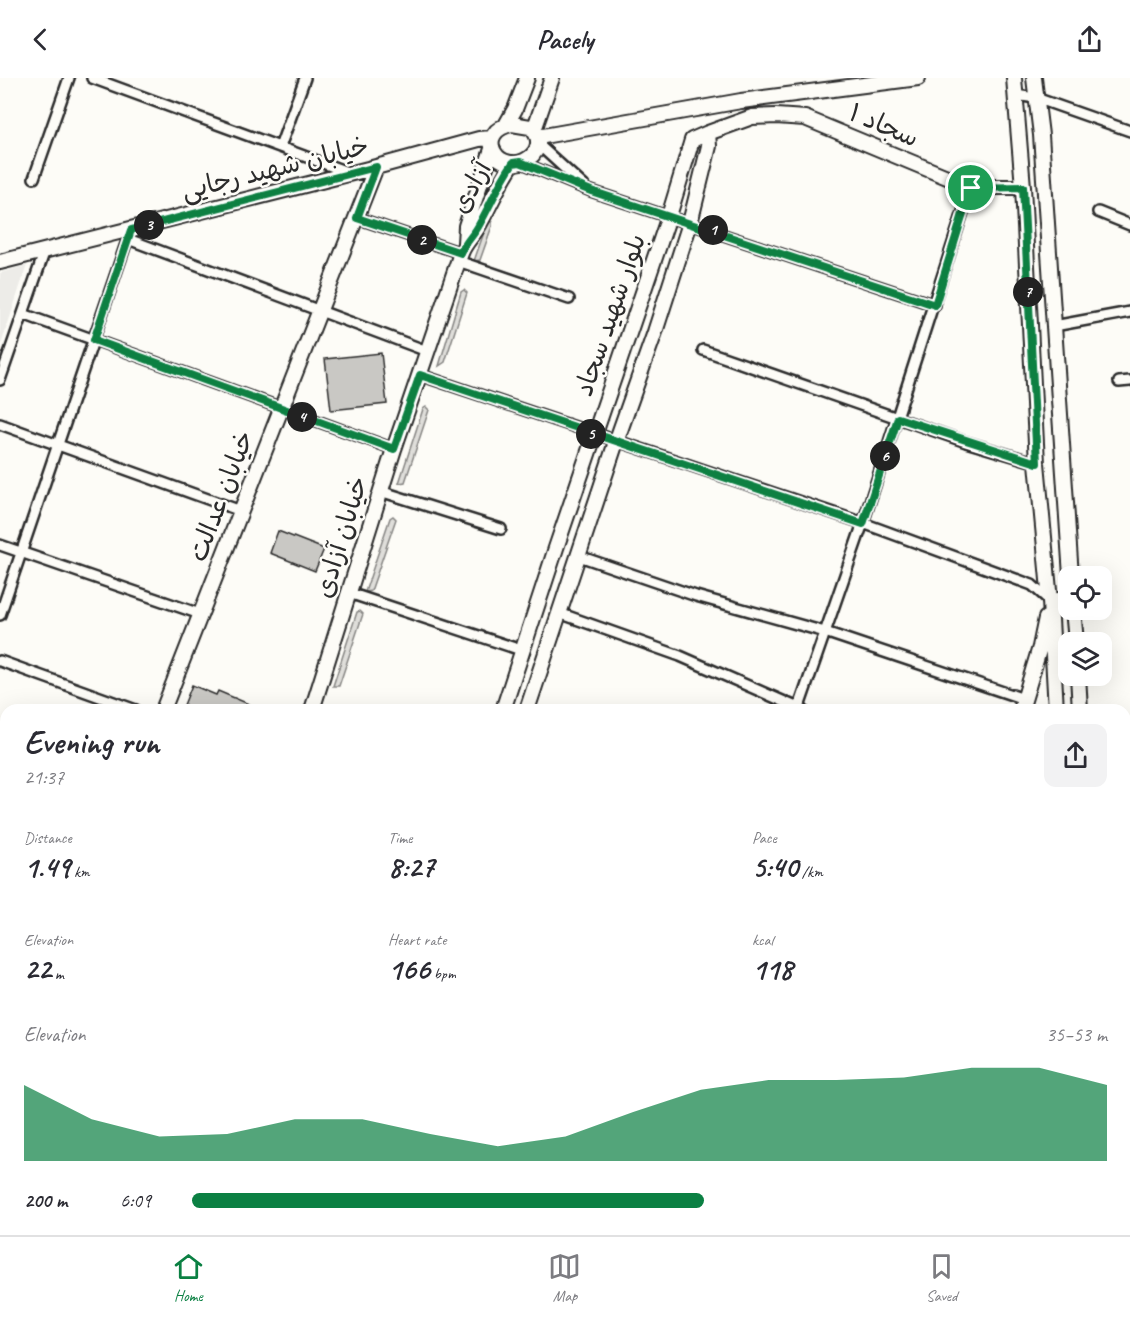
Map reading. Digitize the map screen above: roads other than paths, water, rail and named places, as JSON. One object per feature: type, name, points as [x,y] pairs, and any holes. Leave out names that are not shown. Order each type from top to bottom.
[{"type":"street","points":[[34,178],[69,78]]},
{"type":"street","points":[[92,78],[350,173]]},
{"type":"street","points":[[122,89],[126,78]]},
{"type":"street","points":[[279,147],[305,78]]},
{"type":"street","points":[[527,78],[506,125],[496,131],[492,143],[499,159],[517,162],[591,191],[935,305]]},
{"type":"street","points":[[517,162],[531,157],[552,78]]},
{"type":"street","points":[[537,138],[741,101],[918,78]]},
{"type":"street","points":[[1014,78],[1023,187],[1037,463],[1050,601],[1056,704]]},
{"type":"street","points":[[1034,78],[1041,135],[1070,566]]},
{"type":"street","points":[[1015,95],[1036,98],[1130,131]]},
{"type":"street","name":"سجاد ۱","points":[[692,140],[709,140],[752,117],[805,118],[971,188]]},
{"type":"street","points":[[506,125],[524,125],[591,191]]},
{"type":"street","name":"خیابان شهید رجایی","points":[[0,262],[45,250],[130,234],[479,139],[492,143]]},
{"type":"street","name":"بلوار شهید سجاد","points":[[505,704],[669,216],[692,140]]},
{"type":"street","name":"بلوار شهید سجاد","points":[[528,704],[690,223],[709,140]]},
{"type":"street","name":"آزادی","points":[[461,252],[466,225],[492,143]]},
{"type":"street","name":"آزادی","points":[[461,252],[478,228],[501,180],[517,162]]},
{"type":"street","name":"خیابان عدالت","points":[[165,704],[376,167]]},
{"type":"street","points":[[802,704],[898,418],[971,188],[1023,187]]},
{"type":"street","points":[[1098,212],[1130,225]]},
{"type":"street","points":[[357,218],[461,252],[569,299]]},
{"type":"street","points":[[0,615],[130,234],[428,351]]},
{"type":"street","points":[[0,380],[45,250]]},
{"type":"street","name":"خیابان آزادی","points":[[316,704],[380,491],[461,252]]},
{"type":"street","points":[[1054,326],[1130,312]]},
{"type":"street","points":[[23,314],[394,449]]},
{"type":"street","points":[[703,350],[966,442],[1037,463]]},
{"type":"street","points":[[420,375],[863,524],[1032,585],[1050,601],[1058,600]]},
{"type":"street","points":[[1119,382],[1130,381]]},
{"type":"street","points":[[0,424],[241,511]]},
{"type":"street","points":[[380,491],[501,529]]},
{"type":"street","points":[[0,544],[200,614]]},
{"type":"street","points":[[579,555],[696,596],[825,632],[922,665],[1022,704],[1040,647],[1050,601]]},
{"type":"street","points":[[349,593],[524,651]]},
{"type":"street","points":[[559,613],[680,656],[789,704]]},
{"type":"street","points":[[0,661],[119,704]]},
{"type":"street","points":[[1079,686],[1080,704]]}]
